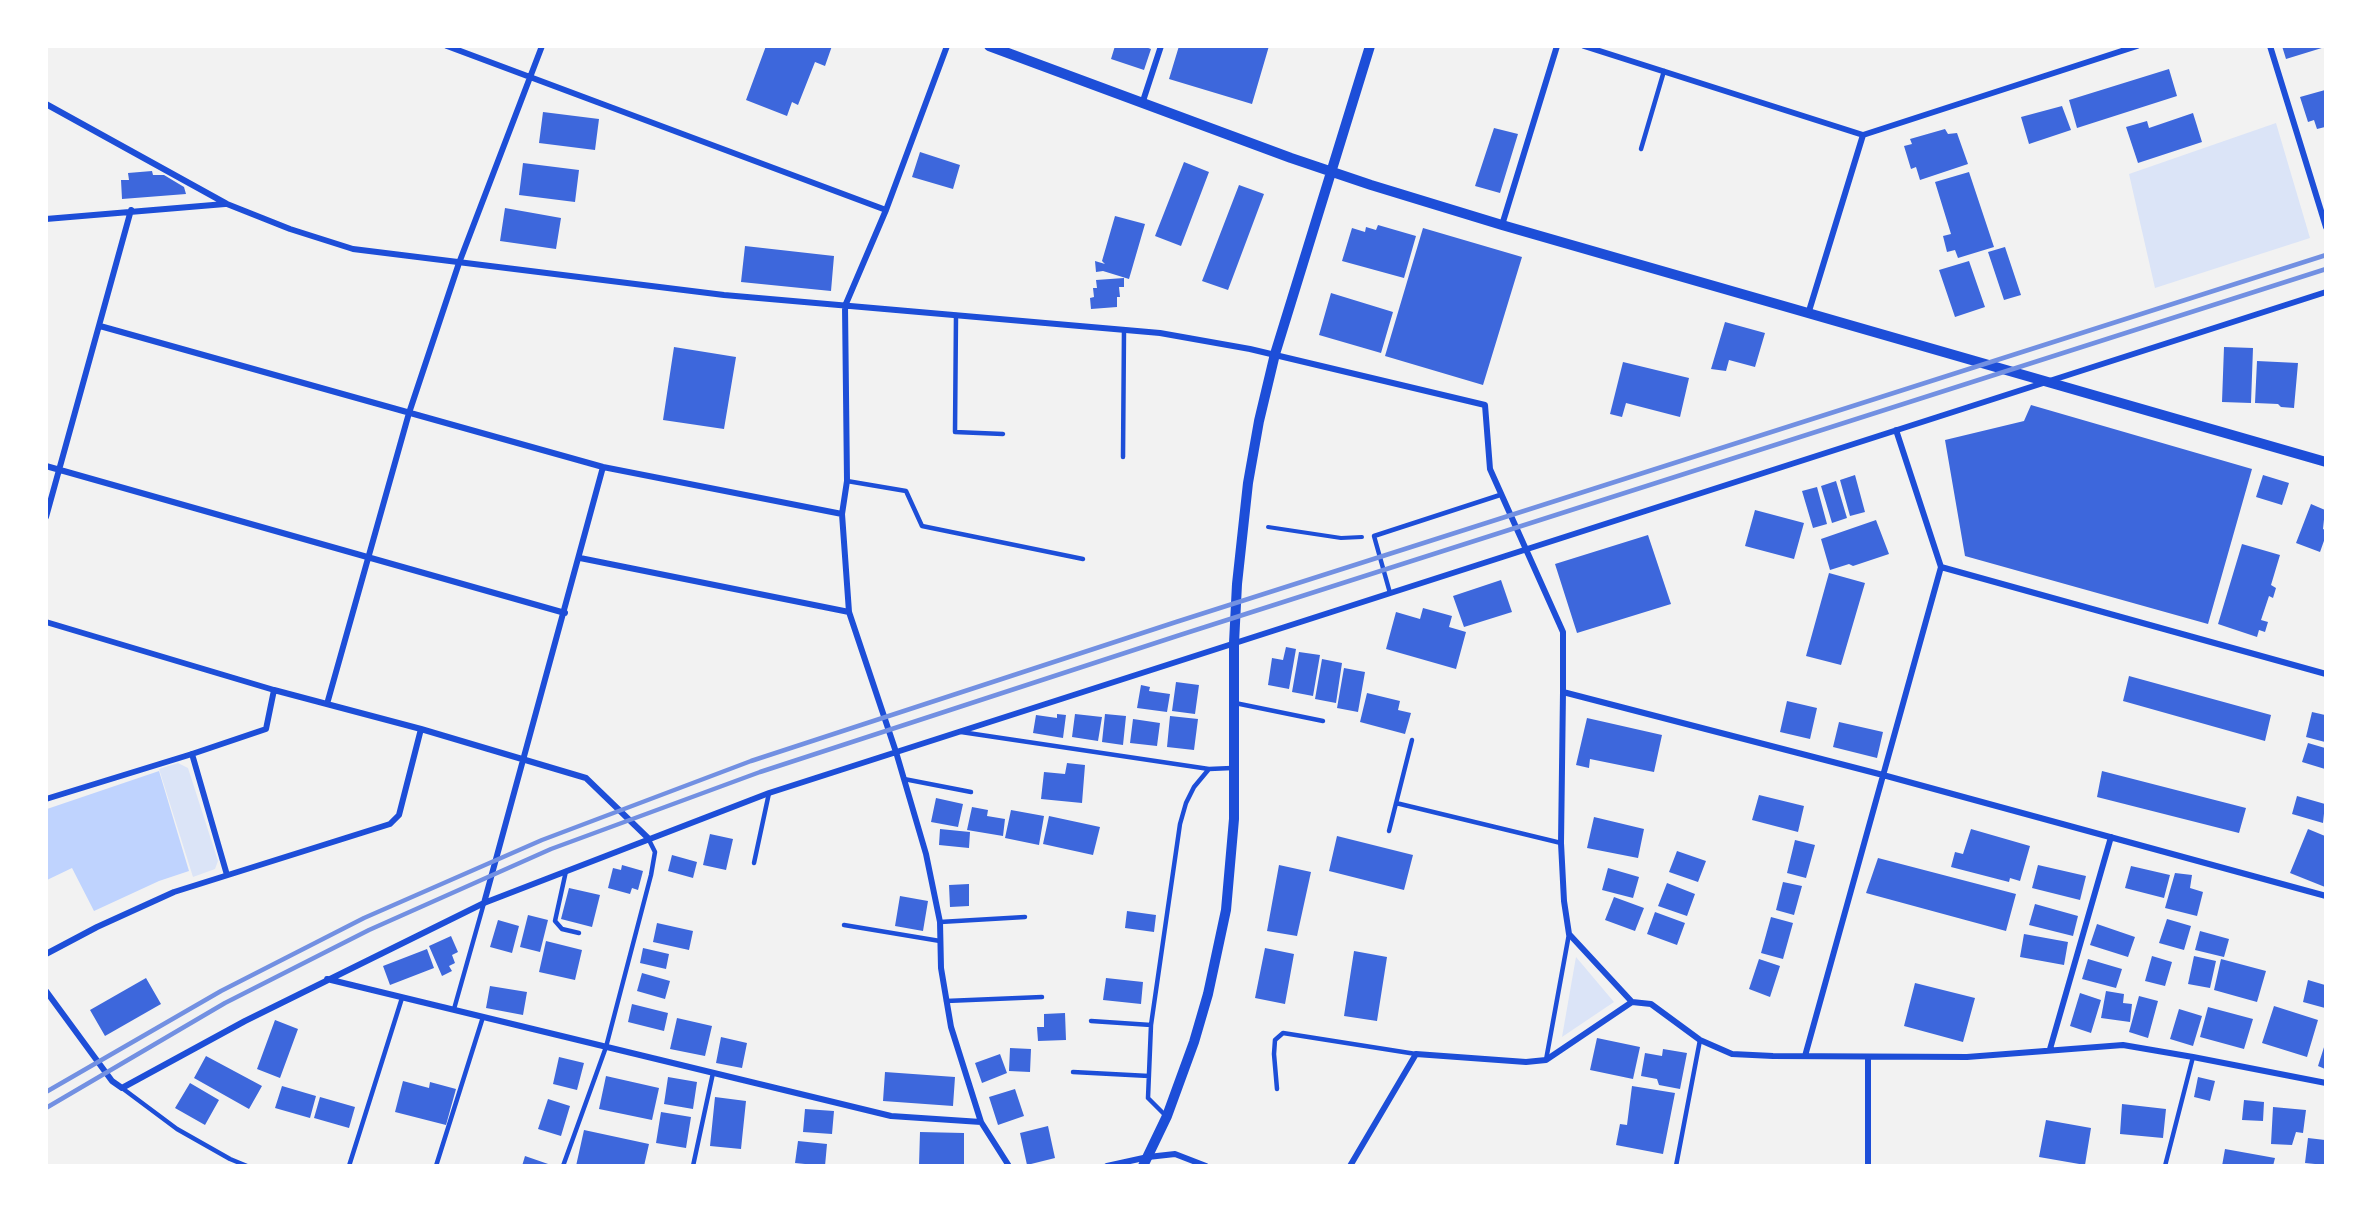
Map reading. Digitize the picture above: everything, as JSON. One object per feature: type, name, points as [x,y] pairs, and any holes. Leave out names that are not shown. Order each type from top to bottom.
[{"type":"street","points":[[447,46],[886,210]]},
{"type":"street","points":[[327,704],[409,413],[459,263],[542,46]]},
{"type":"street","points":[[946,46],[886,210],[845,306],[847,481],[842,514],[849,612],[896,752],[926,854],[940,922],[941,968],[951,1028],[981,1122],[1009,1166]]},
{"type":"street","points":[[989,46],[1331,172],[1502,225],[1809,311],[2325,462]]},
{"type":"street","points":[[1142,104],[1161,46]]},
{"type":"street","points":[[1145,1161],[1167,1116],[1194,1042],[1218,951],[1231,864],[1235,768],[1234,643],[1239,562],[1248,483],[1259,421],[1275,354],[1370,46]]},
{"type":"street","points":[[1502,225],[1557,46]]},
{"type":"street","points":[[1584,46],[1863,135],[2137,46]]},
{"type":"street","points":[[2270,46],[2325,227]]},
{"type":"street","points":[[46,104],[227,204],[290,229],[353,249],[724,295],[1160,333],[1275,354],[1485,405],[1490,469],[1563,632],[1561,843],[1563,901],[1569,934],[1632,1002]]},
{"type":"street","points":[[1809,311],[1863,135]]},
{"type":"street","points":[[46,219],[131,210],[227,204]]},
{"type":"street","points":[[46,517],[131,210]]},
{"type":"street","points":[[46,991],[112,1081],[122,1088],[327,979],[484,903],[769,793],[2325,292]]},
{"type":"street","points":[[100,326],[603,467],[842,514]]},
{"type":"street","points":[[1805,1056],[1941,567],[1896,430]]},
{"type":"street","points":[[46,466],[565,613]]},
{"type":"street","points":[[484,903],[603,467]]},
{"type":"street","points":[[580,558],[849,612]]},
{"type":"street","points":[[1941,567],[2325,674]]},
{"type":"street","points":[[46,622],[274,690],[421,729],[586,778],[648,838]]},
{"type":"street","points":[[46,799],[266,729],[274,690]]},
{"type":"street","points":[[1563,692],[1884,775],[2325,896]]},
{"type":"street","points":[[46,954],[97,927],[174,892],[390,825],[399,815],[421,729]]},
{"type":"street","points":[[192,754],[227,875]]},
{"type":"street","points":[[2050,1049],[2111,837]]},
{"type":"street","points":[[327,979],[891,1116],[981,1122]]},
{"type":"street","points":[[1350,1166],[1416,1054],[1526,1062],[1546,1060],[1632,1002],[1651,1004],[1700,1040],[1732,1053],[1967,1057],[2123,1045],[2193,1056],[2325,1083]]},
{"type":"street","points":[[1868,1057],[1868,1166]]},
{"type":"street","points":[[1107,1166],[1176,1154],[1206,1166]]},
{"type":"lane","points":[[1641,149],[1664,70]]},
{"type":"lane","points":[[956,315],[955,432],[1003,434]]},
{"type":"lane","points":[[1123,457],[1124,330]]},
{"type":"lane","points":[[847,481],[906,491],[922,526],[1083,558]]},
{"type":"lane","points":[[1390,593],[1374,536],[1500,495]]},
{"type":"lane","points":[[1235,702],[1323,721]]},
{"type":"lane","points":[[958,732],[1209,770],[1235,768]]},
{"type":"lane","points":[[1389,831],[1412,740]]},
{"type":"lane","points":[[1167,1116],[1148,1098],[1151,1025],[1180,824],[1190,795],[1209,770]]},
{"type":"lane","points":[[904,779],[971,792]]},
{"type":"lane","points":[[754,863],[769,793]]},
{"type":"lane","points":[[1396,804],[1561,843]]},
{"type":"lane","points":[[563,1166],[606,1047],[651,875],[655,852],[648,838]]},
{"type":"lane","points":[[566,871],[555,921],[562,929],[579,933]]},
{"type":"lane","points":[[454,1009],[484,903]]},
{"type":"lane","points":[[940,922],[1025,917]]},
{"type":"lane","points":[[844,925],[940,941]]},
{"type":"lane","points":[[1546,1060],[1569,934]]},
{"type":"lane","points":[[349,1166],[402,998]]},
{"type":"lane","points":[[946,1001],[1042,998]]},
{"type":"lane","points":[[436,1166],[483,1017]]},
{"type":"lane","points":[[1091,1021],[1151,1025]]},
{"type":"lane","points":[[1277,1089],[1275,1040],[1283,1033],[1416,1054]]},
{"type":"lane","points":[[1676,1166],[1700,1040]]},
{"type":"lane","points":[[2165,1166],[2193,1056]]},
{"type":"lane","points":[[1073,1072],[1149,1076]]},
{"type":"lane","points":[[693,1166],[713,1073]]},
{"type":"lane","points":[[122,1088],[177,1129],[247,1166]]},
{"type":"path","points":[[1268,527],[1341,538],[1374,536]]},
{"type":"shaded area","points":[[2276,123],[2310,238],[2155,288],[2129,174]]},
{"type":"shaded area","points":[[178,763],[188,768],[218,861],[215,869],[193,877],[159,769]]},
{"type":"shaded area","points":[[1576,957],[1614,1002],[1562,1037]]},
{"type":"water","points":[[159,771],[189,871],[159,881],[94,911],[72,868],[47,880],[47,809]]},
{"type":"building","points":[[766,46],[832,46],[825,66],[815,62],[798,105],[792,102],[787,116],[746,100]]},
{"type":"building","points":[[1115,46],[1143,46],[1151,49],[1144,70],[1111,59]]},
{"type":"building","points":[[1179,46],[1269,46],[1252,104],[1169,79]]},
{"type":"building","points":[[2282,46],[2325,46],[2325,47],[2286,59]]},
{"type":"building","points":[[2169,69],[2177,96],[2077,128],[2069,100]]},
{"type":"building","points":[[2325,90],[2325,127],[2317,129],[2314,120],[2308,122],[2300,97]]},
{"type":"building","points":[[2062,106],[2071,130],[2029,144],[2021,117]]},
{"type":"building","points":[[543,112],[599,119],[595,150],[539,143]]},
{"type":"building","points":[[2193,113],[2202,142],[2138,163],[2126,127],[2147,121],[2149,128]]},
{"type":"building","points":[[1494,128],[1518,134],[1500,193],[1475,186]]},
{"type":"building","points":[[1945,129],[1948,134],[1957,133],[1968,164],[1920,180],[1916,167],[1911,169],[1904,146],[1912,144],[1910,139]]},
{"type":"building","points":[[920,152],[960,165],[953,189],[912,177]]},
{"type":"building","points":[[1184,162],[1209,172],[1181,246],[1155,236]]},
{"type":"building","points":[[523,163],[579,170],[575,202],[519,195]]},
{"type":"building","points":[[152,171],[153,175],[164,175],[184,187],[186,194],[122,199],[121,180],[129,180],[128,173]]},
{"type":"building","points":[[1969,172],[1994,247],[1958,258],[1955,250],[1947,252],[1943,236],[1951,234],[1935,182]]},
{"type":"building","points":[[1239,185],[1264,194],[1228,290],[1202,281]]},
{"type":"building","points":[[505,208],[561,218],[556,249],[500,241]]},
{"type":"building","points":[[1115,216],[1145,224],[1129,279],[1103,271],[1096,272],[1095,261],[1105,264],[1102,261]]},
{"type":"building","points":[[1378,225],[1416,236],[1404,278],[1342,261],[1352,228],[1365,232],[1366,227],[1376,230]]},
{"type":"building","points":[[1423,228],[1522,257],[1483,385],[1385,356]]},
{"type":"building","points":[[745,246],[834,256],[831,291],[741,282]]},
{"type":"building","points":[[2005,247],[2021,295],[2004,300],[1988,252]]},
{"type":"building","points":[[1969,261],[1985,307],[1955,317],[1939,270]]},
{"type":"building","points":[[1124,278],[1124,287],[1119,287],[1120,297],[1117,297],[1117,307],[1091,309],[1090,298],[1094,297],[1093,288],[1097,288],[1096,280]]},
{"type":"building","points":[[1331,293],[1393,312],[1381,353],[1319,335]]},
{"type":"building","points":[[1725,322],[1765,333],[1755,367],[1729,360],[1726,371],[1711,369]]},
{"type":"building","points":[[674,347],[736,357],[724,429],[663,420]]},
{"type":"building","points":[[2224,347],[2253,348],[2251,403],[2222,402]]},
{"type":"building","points":[[2257,361],[2298,363],[2294,408],[2281,407],[2278,404],[2255,403]]},
{"type":"building","points":[[1623,362],[1689,378],[1680,417],[1626,403],[1622,417],[1610,414]]},
{"type":"building","points":[[2031,405],[2252,469],[2208,624],[1965,556],[1945,440],[2024,421]]},
{"type":"building","points":[[1855,475],[1865,512],[1850,516],[1840,480]]},
{"type":"building","points":[[2263,475],[2289,483],[2282,505],[2256,497]]},
{"type":"building","points":[[1836,481],[1847,518],[1832,523],[1821,486]]},
{"type":"building","points":[[1817,487],[1827,524],[1813,528],[1802,491]]},
{"type":"building","points":[[2311,504],[2325,510],[2323,529],[2325,538],[2320,552],[2296,543]]},
{"type":"building","points":[[1755,510],[1804,523],[1794,559],[1745,546]]},
{"type":"building","points":[[1876,520],[1889,554],[1853,566],[1849,564],[1830,570],[1821,539]]},
{"type":"building","points":[[1648,535],[1671,604],[1577,633],[1555,564]]},
{"type":"building","points":[[2242,544],[2280,555],[2271,585],[2276,588],[2273,598],[2269,596],[2261,620],[2268,622],[2265,632],[2259,630],[2257,637],[2218,624]]},
{"type":"building","points":[[1829,573],[1865,583],[1841,665],[1806,656]]},
{"type":"building","points":[[1501,580],[1512,612],[1464,627],[1453,596]]},
{"type":"building","points":[[1423,608],[1452,616],[1449,627],[1466,632],[1456,669],[1386,649],[1396,612],[1420,619]]},
{"type":"building","points":[[1286,647],[1296,649],[1289,689],[1268,685],[1272,658],[1283,660]]},
{"type":"building","points":[[1299,652],[1320,655],[1313,696],[1292,692]]},
{"type":"building","points":[[1322,659],[1342,663],[1336,703],[1315,699]]},
{"type":"building","points":[[1344,668],[1365,672],[1358,712],[1337,708]]},
{"type":"building","points":[[2129,676],[2271,715],[2265,741],[2123,701]]},
{"type":"building","points":[[1176,682],[1199,685],[1195,714],[1172,711]]},
{"type":"building","points":[[1141,685],[1150,687],[1149,691],[1170,694],[1167,712],[1137,708]]},
{"type":"building","points":[[1367,693],[1400,701],[1398,710],[1411,713],[1405,734],[1360,722]]},
{"type":"building","points":[[1787,701],[1817,708],[1810,739],[1780,732]]},
{"type":"building","points":[[2312,712],[2325,715],[2325,742],[2306,737]]},
{"type":"building","points":[[1057,714],[1066,715],[1063,738],[1033,733],[1036,715],[1057,718]]},
{"type":"building","points":[[1075,714],[1102,717],[1098,741],[1072,737]]},
{"type":"building","points":[[1105,714],[1126,716],[1123,745],[1102,742]]},
{"type":"building","points":[[1170,716],[1198,719],[1194,750],[1167,747]]},
{"type":"building","points":[[1587,718],[1662,735],[1654,772],[1590,759],[1589,768],[1576,765]]},
{"type":"building","points":[[1133,719],[1160,723],[1157,746],[1130,743]]},
{"type":"building","points":[[1839,722],[1883,732],[1877,758],[1833,747]]},
{"type":"building","points":[[2308,743],[2325,748],[2325,769],[2302,762]]},
{"type":"building","points":[[1067,763],[1085,765],[1082,803],[1041,799],[1044,772],[1065,774]]},
{"type":"building","points":[[2102,771],[2246,808],[2239,833],[2097,797]]},
{"type":"building","points":[[1759,795],[1804,806],[1798,832],[1752,820]]},
{"type":"building","points":[[2297,796],[2325,804],[2323,823],[2292,814]]},
{"type":"building","points":[[936,798],[963,804],[958,827],[931,822]]},
{"type":"building","points":[[972,807],[988,810],[987,816],[1005,819],[1003,836],[967,830]]},
{"type":"building","points":[[1011,810],[1044,816],[1039,845],[1005,838]]},
{"type":"building","points":[[1049,816],[1100,827],[1093,855],[1043,844]]},
{"type":"building","points":[[1594,817],[1644,829],[1638,858],[1587,848]]},
{"type":"building","points":[[940,829],[970,832],[969,848],[939,845]]},
{"type":"building","points":[[1971,829],[2030,846],[2020,881],[2010,878],[2009,882],[1951,867],[1955,852],[1963,854]]},
{"type":"building","points":[[2308,829],[2325,836],[2325,887],[2290,873]]},
{"type":"building","points":[[710,834],[733,839],[726,870],[703,865]]},
{"type":"building","points":[[1337,836],[1413,855],[1404,890],[1329,871]]},
{"type":"building","points":[[1795,840],[1815,845],[1806,878],[1787,873]]},
{"type":"building","points":[[1677,851],[1706,861],[1698,882],[1669,872]]},
{"type":"building","points":[[672,855],[697,862],[693,878],[668,871]]},
{"type":"building","points":[[1878,858],[2016,894],[2006,931],[1866,893]]},
{"type":"building","points":[[622,865],[643,871],[638,890],[632,888],[630,894],[608,888],[613,868],[621,870]]},
{"type":"building","points":[[1279,865],[1311,872],[1297,936],[1267,931]]},
{"type":"building","points":[[2038,865],[2086,876],[2080,900],[2032,888]]},
{"type":"building","points":[[2131,866],[2170,875],[2164,898],[2125,888]]},
{"type":"building","points":[[1608,868],[1639,877],[1633,898],[1602,890]]},
{"type":"building","points":[[2175,873],[2192,875],[2190,888],[2203,892],[2197,916],[2165,908]]},
{"type":"building","points":[[1783,882],[1802,886],[1794,915],[1776,910]]},
{"type":"building","points":[[1667,883],[1695,894],[1687,916],[1658,906]]},
{"type":"building","points":[[969,884],[969,906],[950,907],[949,885]]},
{"type":"building","points":[[569,888],[600,895],[592,927],[561,919]]},
{"type":"building","points":[[900,896],[928,901],[923,931],[895,926]]},
{"type":"building","points":[[1614,897],[1644,908],[1635,931],[1605,920]]},
{"type":"building","points":[[2035,904],[2078,916],[2073,936],[2029,925]]},
{"type":"building","points":[[1127,911],[1156,915],[1154,932],[1125,928]]},
{"type":"building","points":[[1655,912],[1685,923],[1677,945],[1647,934]]},
{"type":"building","points":[[528,915],[548,920],[540,952],[520,947]]},
{"type":"building","points":[[1771,917],[1793,923],[1783,959],[1761,953]]},
{"type":"building","points":[[2167,919],[2191,926],[2184,950],[2159,943]]},
{"type":"building","points":[[498,920],[519,926],[512,953],[490,947]]},
{"type":"building","points":[[657,923],[693,931],[689,950],[653,942]]},
{"type":"building","points":[[2097,924],[2135,937],[2128,957],[2090,945]]},
{"type":"building","points":[[2200,931],[2229,939],[2224,957],[2195,950]]},
{"type":"building","points":[[2024,934],[2068,942],[2064,965],[2020,957]]},
{"type":"building","points":[[451,936],[458,952],[452,955],[455,963],[449,966],[452,971],[442,976],[429,946]]},
{"type":"building","points":[[546,941],[582,950],[575,980],[539,972]]},
{"type":"building","points":[[643,948],[669,954],[666,969],[640,963]]},
{"type":"building","points":[[1265,948],[1294,954],[1285,1004],[1255,998]]},
{"type":"building","points":[[427,949],[434,968],[390,985],[383,966]]},
{"type":"building","points":[[1354,951],[1387,957],[1377,1021],[1344,1016]]},
{"type":"building","points":[[2152,956],[2172,962],[2165,986],[2145,981]]},
{"type":"building","points":[[2194,956],[2216,961],[2210,988],[2188,984]]},
{"type":"building","points":[[1759,959],[1780,966],[1770,997],[1749,989]]},
{"type":"building","points":[[2088,959],[2122,969],[2116,988],[2082,979]]},
{"type":"building","points":[[2221,959],[2266,971],[2257,1002],[2214,990]]},
{"type":"building","points":[[642,973],[670,981],[665,999],[637,991]]},
{"type":"building","points":[[146,978],[161,1004],[105,1036],[90,1010]]},
{"type":"building","points":[[1106,978],[1143,982],[1141,1004],[1103,1000]]},
{"type":"building","points":[[2308,980],[2325,985],[2325,1008],[2303,1002]]},
{"type":"building","points":[[1915,983],[1975,998],[1963,1042],[1904,1026]]},
{"type":"building","points":[[490,986],[527,992],[523,1015],[486,1008]]},
{"type":"building","points":[[2106,991],[2124,994],[2123,1003],[2132,1004],[2130,1022],[2101,1018]]},
{"type":"building","points":[[2080,993],[2101,1000],[2091,1033],[2070,1026]]},
{"type":"building","points":[[2139,996],[2158,1001],[2148,1038],[2129,1032]]},
{"type":"building","points":[[632,1004],[668,1013],[664,1031],[628,1022]]},
{"type":"building","points":[[2274,1006],[2318,1020],[2307,1057],[2262,1043]]},
{"type":"building","points":[[2208,1007],[2253,1019],[2244,1049],[2200,1037]]},
{"type":"building","points":[[2179,1009],[2202,1016],[2193,1046],[2170,1039]]},
{"type":"building","points":[[1065,1013],[1066,1040],[1038,1041],[1037,1027],[1044,1027],[1044,1014]]},
{"type":"building","points":[[677,1018],[712,1026],[705,1056],[670,1049]]},
{"type":"building","points":[[275,1020],[298,1029],[280,1078],[257,1069]]},
{"type":"building","points":[[721,1037],[747,1043],[742,1068],[716,1063]]},
{"type":"building","points":[[1597,1038],[1640,1047],[1633,1079],[1590,1070]]},
{"type":"building","points":[[2325,1044],[2325,1069],[2318,1066]]},
{"type":"building","points":[[1010,1048],[1031,1049],[1030,1072],[1009,1071]]},
{"type":"building","points":[[1663,1049],[1687,1053],[1680,1089],[1659,1085],[1657,1079],[1641,1076],[1645,1053],[1662,1056]]},
{"type":"building","points":[[1000,1054],[1007,1073],[982,1083],[975,1063]]},
{"type":"building","points":[[206,1056],[262,1086],[249,1109],[194,1078]]},
{"type":"building","points":[[559,1057],[584,1063],[577,1090],[553,1084]]},
{"type":"building","points":[[885,1072],[955,1077],[953,1106],[883,1101]]},
{"type":"building","points":[[606,1076],[659,1088],[652,1120],[599,1109]]},
{"type":"building","points":[[668,1077],[697,1082],[693,1109],[664,1104]]},
{"type":"building","points":[[2198,1077],[2215,1081],[2210,1101],[2194,1097]]},
{"type":"building","points":[[403,1081],[429,1088],[430,1082],[456,1089],[446,1125],[395,1112]]},
{"type":"building","points":[[190,1083],[219,1100],[205,1125],[175,1108]]},
{"type":"building","points":[[282,1086],[316,1096],[310,1118],[275,1108]]},
{"type":"building","points":[[1632,1086],[1675,1093],[1663,1154],[1616,1145],[1620,1124],[1627,1125]]},
{"type":"building","points":[[1015,1089],[1024,1116],[998,1125],[989,1097]]},
{"type":"building","points":[[320,1097],[355,1107],[349,1128],[314,1118]]},
{"type":"building","points":[[715,1097],[746,1101],[741,1149],[710,1146]]},
{"type":"building","points":[[548,1099],[570,1106],[561,1136],[538,1129]]},
{"type":"building","points":[[2244,1100],[2264,1102],[2263,1121],[2242,1120]]},
{"type":"building","points":[[2122,1104],[2166,1109],[2163,1138],[2120,1134]]},
{"type":"building","points":[[2273,1107],[2306,1110],[2303,1133],[2296,1132],[2292,1145],[2271,1144]]},
{"type":"building","points":[[805,1109],[834,1111],[832,1134],[803,1132]]},
{"type":"building","points":[[661,1112],[691,1117],[686,1148],[656,1143]]},
{"type":"building","points":[[2046,1120],[2091,1128],[2085,1165],[2039,1157]]},
{"type":"building","points":[[1048,1126],[1055,1158],[1027,1165],[1020,1133]]},
{"type":"building","points":[[584,1130],[649,1144],[644,1166],[576,1166]]},
{"type":"building","points":[[920,1132],[964,1133],[964,1166],[919,1166]]},
{"type":"building","points":[[2308,1138],[2325,1140],[2325,1165],[2305,1163]]},
{"type":"building","points":[[798,1141],[827,1144],[825,1166],[795,1163]]},
{"type":"building","points":[[2225,1149],[2275,1158],[2273,1166],[2222,1166]]},
{"type":"building","points":[[525,1156],[551,1165],[551,1166],[522,1166]]},
{"type":"railway","points":[[46,1092],[221,991],[364,918],[542,840],[751,761],[1176,622],[2326,255]]},
{"type":"railway","points":[[46,1108],[225,1003],[369,930],[551,849],[760,772],[1180,635],[2326,269]]}]
